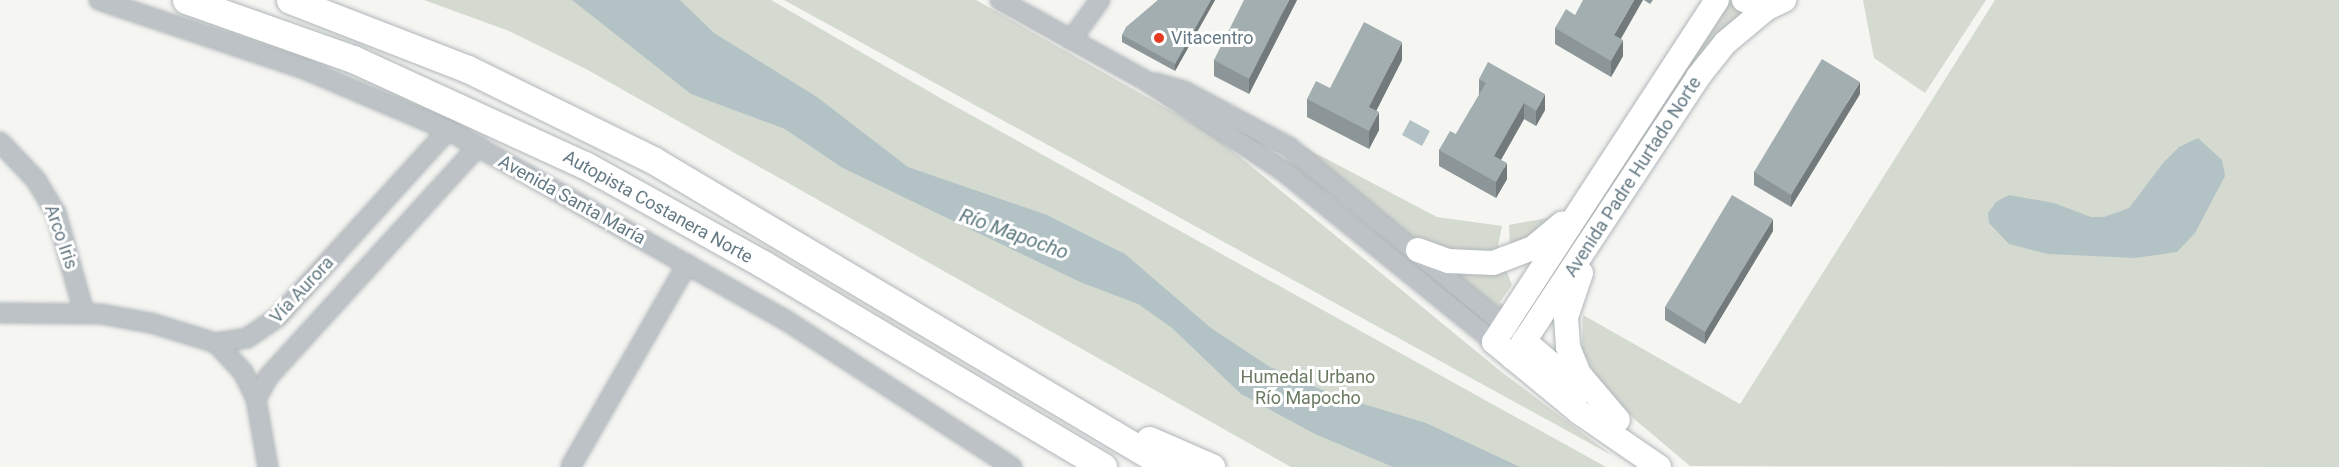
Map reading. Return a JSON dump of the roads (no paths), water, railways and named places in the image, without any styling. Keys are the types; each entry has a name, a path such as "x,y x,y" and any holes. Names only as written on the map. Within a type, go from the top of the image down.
{"highway":[{"name":"Autopista Costanera Norte","path":"186,0 374,68 585,165 763,264 1103,467"},
{"name":"Autopista Costanera Norte","path":"290,0 468,69 653,160 1169,467"},
{"path":"1089,419 1211,467"}],"main road":[{"name":"Avenida Padre Hurtado Norte","path":"1500,333 1717,0"},
{"path":"1744,0 1782,2"},
{"name":"Avenida Padre Hurtado Norte","path":"1519,349 1698,77 1725,43 1782,2"},
{"path":"1418,250 1463,264 1508,259 1533,248 1589,197"},
{"path":"1600,228 1569,301 1566,333 1579,374 1618,420"},
{"path":"1500,333 1618,420 1671,467"},
{"path":"1519,349 1579,412 1659,467"}],"street":[{"name":"Avenida Santa María","path":"99,0 304,69 448,130 830,347 1012,467"},
{"path":"1000,0 1146,81 1283,171 1500,333"},
{"path":"1071,40 1100,0"},
{"path":"1146,81 1184,91 1289,147 1418,250 1500,333"},
{"name":"Vía Aurora","path":"0,313 84,312 151,323 216,343 247,338 269,325 448,130"},
{"name":"Arco Iris","path":"0,142 36,180 56,213 84,312"},
{"name":"Vía Aurora","path":"256,399 269,376 478,146"},
{"path":"571,466 687,264"},
{"path":"216,343 243,372 256,399 268,467"}],"water":[{"name":"Río Mapocho","path":"572,0 680,0 714,33 817,97 908,167 1047,215 1125,254 1211,328 1270,367 1334,395 1426,423 1520,467 1393,467 1315,434 1241,394 1172,328 1138,304 1080,282 841,167 785,129 691,94"},
{"path":"1410,120 1430,131 1422,146 1402,135"},
{"path":"2198,138 2222,160 2225,176 2195,233 2177,252 2135,258 2048,254 2009,244 1989,223 1988,213 1996,202 2009,195 2054,203 2091,217 2104,217 2129,208 2163,163 2179,147"}],"place":[{"name":"Vitacentro","path":"1159,38"}],"park label":[{"name":"Humedal Urbano Río Mapocho","path":"1308,388"}]}
